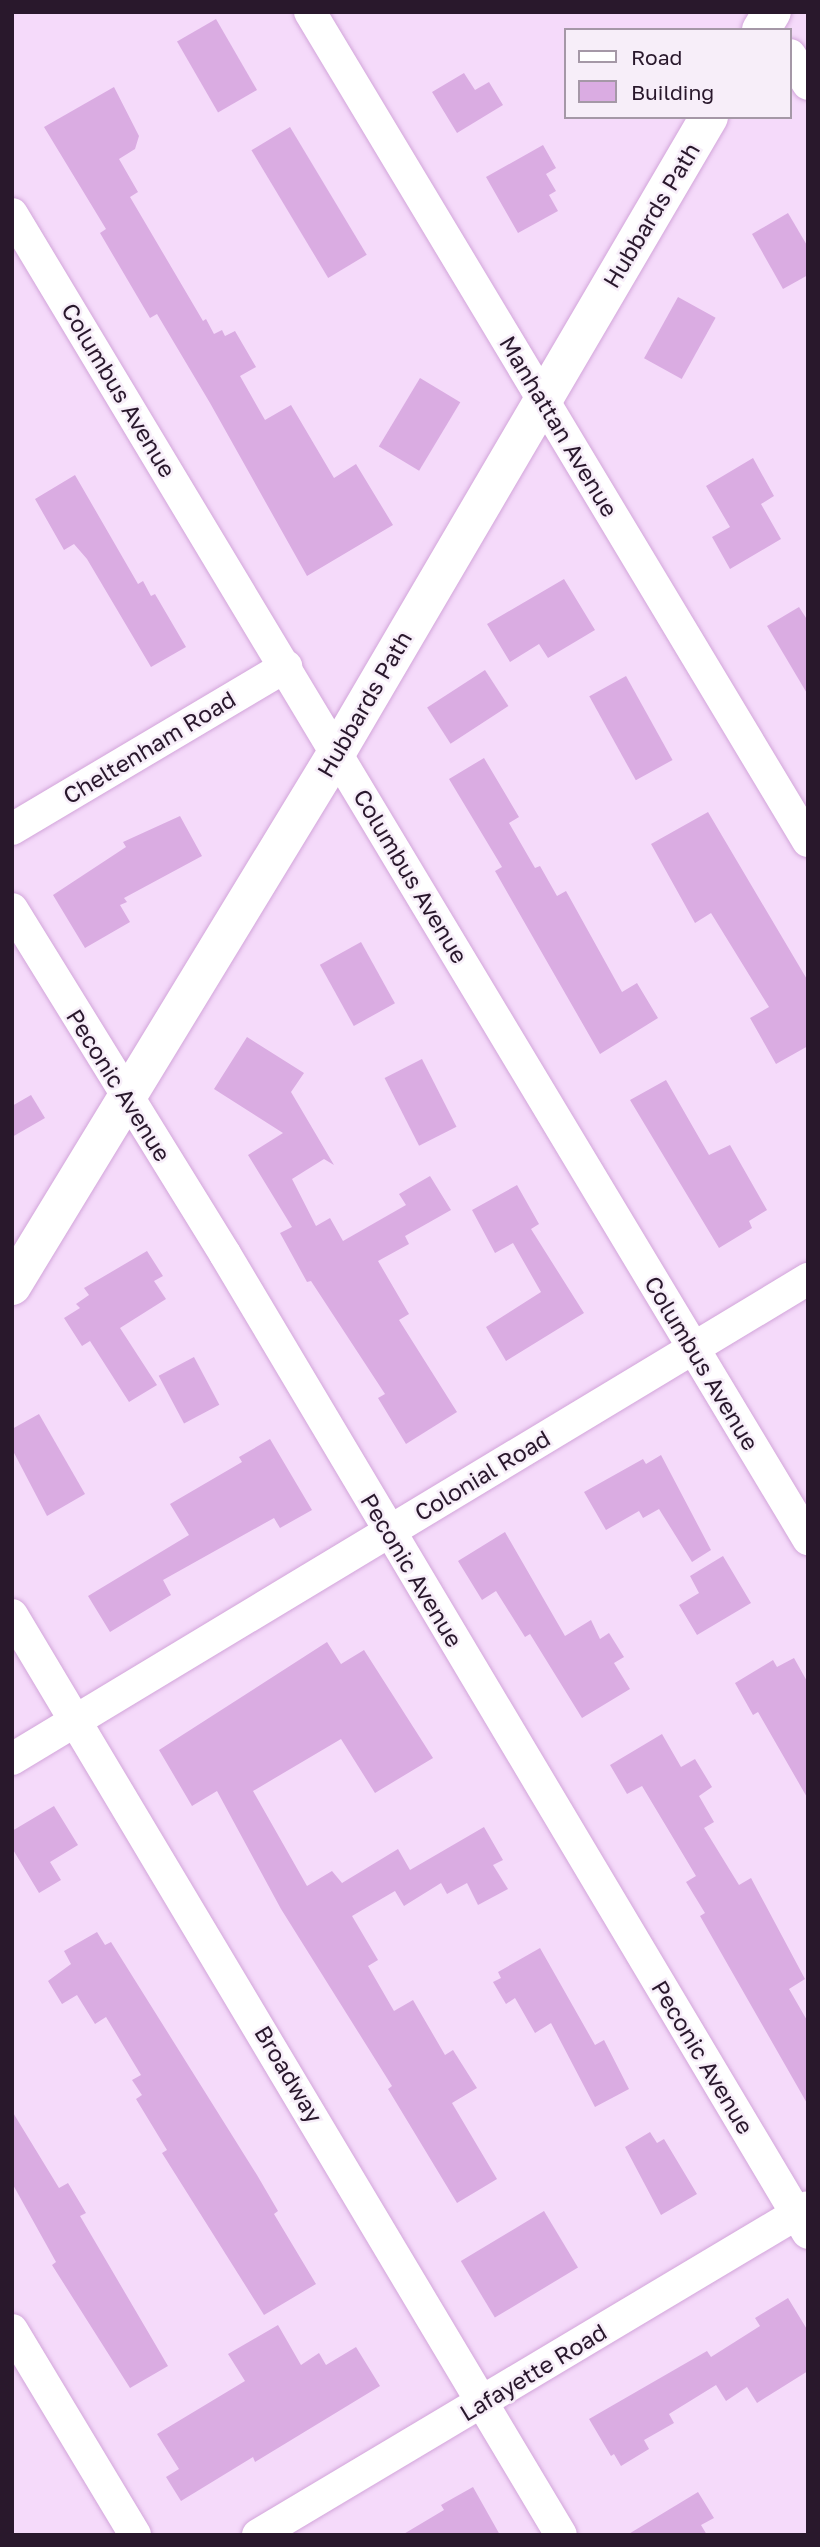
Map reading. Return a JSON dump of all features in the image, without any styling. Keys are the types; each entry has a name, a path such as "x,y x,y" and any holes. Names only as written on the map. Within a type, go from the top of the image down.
{"street":[{"name":"Manhattan Avenue","path":"310,12 808,841"},
{"path":"792,58 808,84"},
{"name":"Hubbards Path","path":"12,1286 337,752 541,398 708,119"},
{"name":"Columbus Avenue","path":"12,214 286,666 808,1539"},
{"name":"Cheltenham Road","path":"12,829 286,666"},
{"name":"Peconic Avenue","path":"12,909 126,1098 225,1254 804,2218"},
{"name":"Colonial Road","path":"12,1759 808,1279"},
{"name":"Broadway","path":"12,1615 77,1719 484,2401 561,2535"},
{"name":"Lafayette Road","path":"258,2535 484,2401 804,2218"},
{"path":"12,2330 135,2535"}],"building":[{"path":"216,19 257,90 218,113 177,42"},
{"path":"464,73 475,90 489,82 503,105 457,133 432,92"},
{"path":"114,87 139,136 135,149 119,159 138,192 130,197 203,321 206,319 214,334 222,330 225,336 235,331 256,367 240,376 265,420 291,405 334,478 356,464 393,525 307,576 157,314 150,318 100,233 106,229 44,127"},
{"path":"290,127 367,255 328,278 251,150"},
{"path":"543,145 556,168 546,174 556,191 549,195 558,211 518,233 486,177"},
{"path":"788,213 808,247 808,275 783,289 752,234"},
{"path":"678,297 716,318 682,379 644,358"},
{"path":"420,378 460,402 419,471 379,447"},
{"path":"753,458 774,496 761,504 781,539 730,569 712,537 730,527 706,486"},
{"path":"75,475 138,584 143,581 151,596 155,594 186,647 151,667 87,559 74,544 64,550 35,499"},
{"path":"564,579 595,630 548,658 539,644 510,662 487,624"},
{"path":"799,607 808,621 808,695 767,626"},
{"path":"485,670 508,706 451,744 427,708"},
{"path":"626,676 673,760 636,780 589,696"},
{"path":"484,758 519,817 509,823 535,868 540,866 557,896 566,891 622,992 637,983 658,1018 600,1054 495,871 502,867 449,779"},
{"path":"708,812 808,981 808,1046 776,1064 750,1018 769,1007 711,913 695,923 651,844"},
{"path":"180,816 202,856 124,898 127,902 120,905 130,922 85,948 53,895 126,847 123,842"},
{"path":"361,942 395,1003 354,1026 320,965"},
{"path":"247,1037 304,1073 291,1092 334,1165 324,1159 292,1179 316,1226 330,1218 343,1241 406,1205 399,1194 430,1176 451,1210 405,1236 409,1244 378,1261 409,1314 399,1320 457,1412 406,1444 378,1398 385,1394 311,1281 307,1282 280,1233 292,1227 248,1155 283,1133 214,1089"},
{"path":"422,1059 457,1127 419,1146 385,1078"},
{"path":"666,1080 709,1155 730,1145 767,1210 749,1221 752,1228 719,1248 630,1100"},
{"path":"31,1095 45,1118 12,1137 12,1106"},
{"path":"517,1185 539,1224 531,1229 584,1313 506,1361 486,1327 541,1292 513,1243 495,1253 472,1210"},
{"path":"147,1251 163,1276 154,1281 166,1299 120,1328 157,1385 129,1402 90,1341 82,1346 64,1318 80,1308 76,1304 89,1295 84,1288"},
{"path":"194,1357 219,1405 184,1423 159,1376"},
{"path":"39,1414 85,1494 47,1516 12,1449 12,1429"},
{"path":"270,1439 312,1510 280,1528 274,1518 163,1580 171,1595 110,1632 88,1596 189,1535 170,1504 242,1462 239,1457"},
{"path":"661,1455 711,1550 692,1562 659,1509 643,1518 639,1511 606,1530 584,1492 643,1459 646,1464"},
{"path":"505,1532 565,1636 591,1620 600,1639 609,1633 624,1657 614,1663 630,1689 582,1718 530,1634 525,1637 496,1591 482,1600 458,1561"},
{"path":"723,1556 751,1603 697,1635 679,1605 699,1593 690,1576"},
{"path":"327,1642 341,1664 364,1650 433,1758 375,1793 341,1739 253,1791 307,1886 332,1871 342,1883 398,1849 410,1870 484,1827 503,1860 493,1865 508,1889 478,1905 467,1883 447,1894 441,1883 404,1906 395,1891 352,1916 378,1960 368,1966 394,2011 413,2000 445,2055 453,2050 477,2088 452,2103 497,2179 457,2203 388,2089 392,2086 281,1909 217,1791 192,1806 159,1750"},
{"path":"794,1658 808,1683 808,1799 758,1712 753,1715 735,1683 773,1660 777,1667"},
{"path":"662,1734 681,1767 695,1759 712,1787 699,1796 714,1822 704,1828 739,1885 751,1878 805,1979 789,1989 808,2022 808,2105 700,1916 705,1913 686,1882 696,1876 642,1786 627,1794 610,1765"},
{"path":"54,1806 78,1845 50,1862 61,1880 39,1893 12,1848 12,1831"},
{"path":"97,1932 105,1945 111,1942 257,2175 278,2211 274,2214 316,2284 264,2315 162,2153 167,2150 136,2099 142,2095 132,2080 141,2075 106,2017 95,2024 77,1995 62,2004 48,1981 71,1964 64,1951"},
{"path":"540,1948 595,2045 604,2040 629,2089 595,2107 551,2023 535,2033 515,1998 506,2004 493,1982 501,1978 498,1972"},
{"path":"12,2111 59,2188 68,2183 86,2213 80,2216 168,2366 130,2388 52,2265 56,2262 12,2183"},
{"path":"650,2132 657,2143 664,2139 697,2194 661,2215 625,2147"},
{"path":"544,2211 578,2268 495,2318 461,2261"},
{"path":"788,2298 808,2331 808,2371 757,2403 747,2387 726,2401 716,2385 669,2414 674,2423 644,2440 649,2449 621,2466 614,2454 611,2456 589,2419 707,2351 711,2357 760,2326 755,2318"},
{"path":"278,2325 301,2365 319,2353 326,2365 356,2347 380,2386 255,2462 253,2457 181,2501 166,2477 179,2469 157,2434 245,2381 228,2354"},
{"path":"473,2487 500,2535 402,2535 444,2510 441,2505"},
{"path":"698,2492 714,2518 701,2525 707,2535 627,2535"}]}
